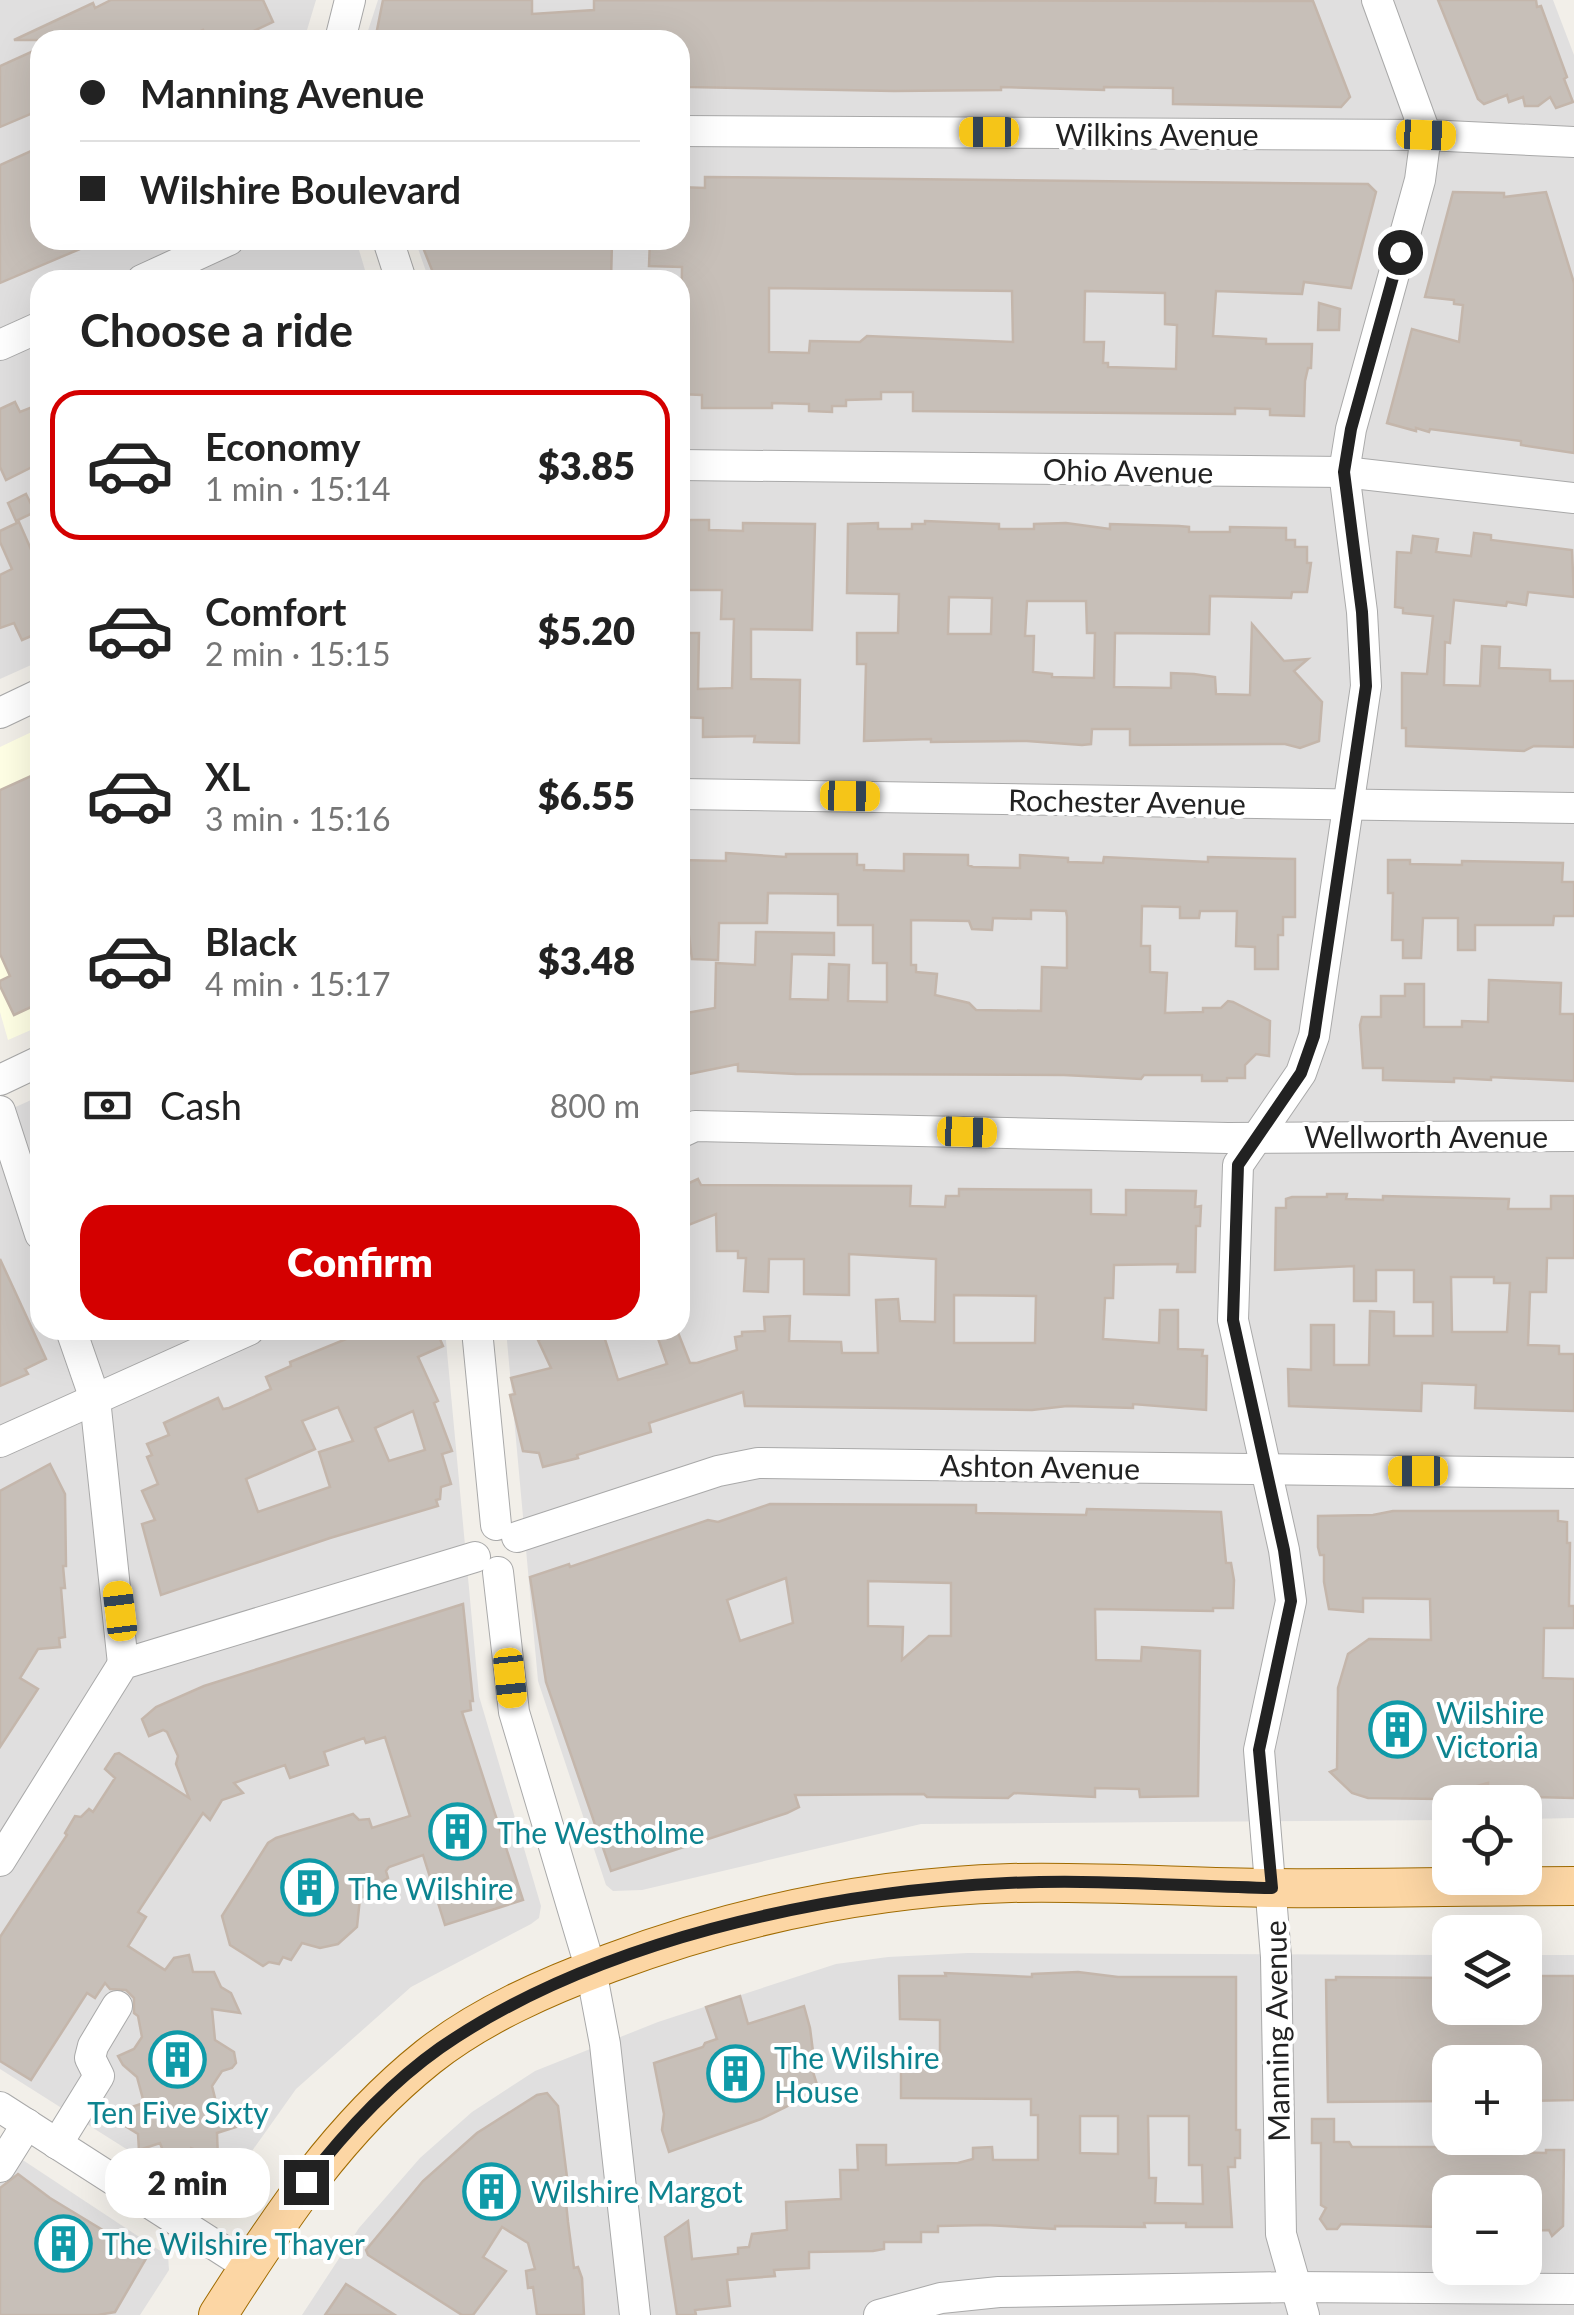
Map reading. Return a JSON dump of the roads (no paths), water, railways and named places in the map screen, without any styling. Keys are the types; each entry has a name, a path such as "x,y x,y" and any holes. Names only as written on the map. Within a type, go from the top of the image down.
{"main road":[{"path":"218,2315 320,2164 429,2056 472,2027 554,1984 641,1952 792,1909 916,1890 1010,1883 1272,1888 1574,1886"}],"street":[{"path":"342,30 350,0"},
{"name":"Manning Avenue","path":"1299,2301 1280,2234 1276,1957 1259,1750 1291,1601 1284,1550 1233,1320 1232,1294 1238,1165 1301,1073 1314,1036 1366,686 1362,612 1344,472 1351,429 1420,180 1426,135 1377,0"},
{"name":"Wilkins Avenue","path":"690,131 1426,135 1574,142"},
{"path":"164,270 207,250"},
{"path":"0,345 30,332"},
{"name":"Ohio Avenue","path":"690,465 1344,472 1574,498"},
{"path":"0,712 30,698"},
{"name":"Rochester Avenue","path":"690,794 1574,808"},
{"path":"0,1080 30,1066"},
{"path":"0,1111 30,1203"},
{"name":"Wellworth Avenue","path":"690,1128 1256,1138 1574,1136"},
{"path":"0,1862 124,1664 95,1400 74,1340"},
{"path":"0,1442 227,1340"},
{"path":"478,1340 507,1531 477,1536 487,1564 514,1712 592,1970 605,2044 634,2315"},
{"name":"Ashton Avenue","path":"507,1531 758,1463 1574,1473"},
{"path":"124,1664 487,1564"},
{"path":"57,2144 99,2076 90,2058 92,2046 117,2006"},
{"path":"0,2107 249,2266"},
{"path":"0,2167 27,2124"},
{"path":"884,2314 941,2298 998,2292 1299,2301 1574,2289"}],"place":[{"name":"Wilshire Victoria","path":"1397,1729"},
{"name":"The Westholme","path":"458,1832"},
{"name":"The Wilshire","path":"309,1888"},
{"name":"Ten Five Sixty","path":"178,2059"},
{"name":"The Wilshire House","path":"735,2074"},
{"name":"Wilshire Margot","path":"492,2191"},
{"name":"The Wilshire Thayer","path":"63,2243"}]}
